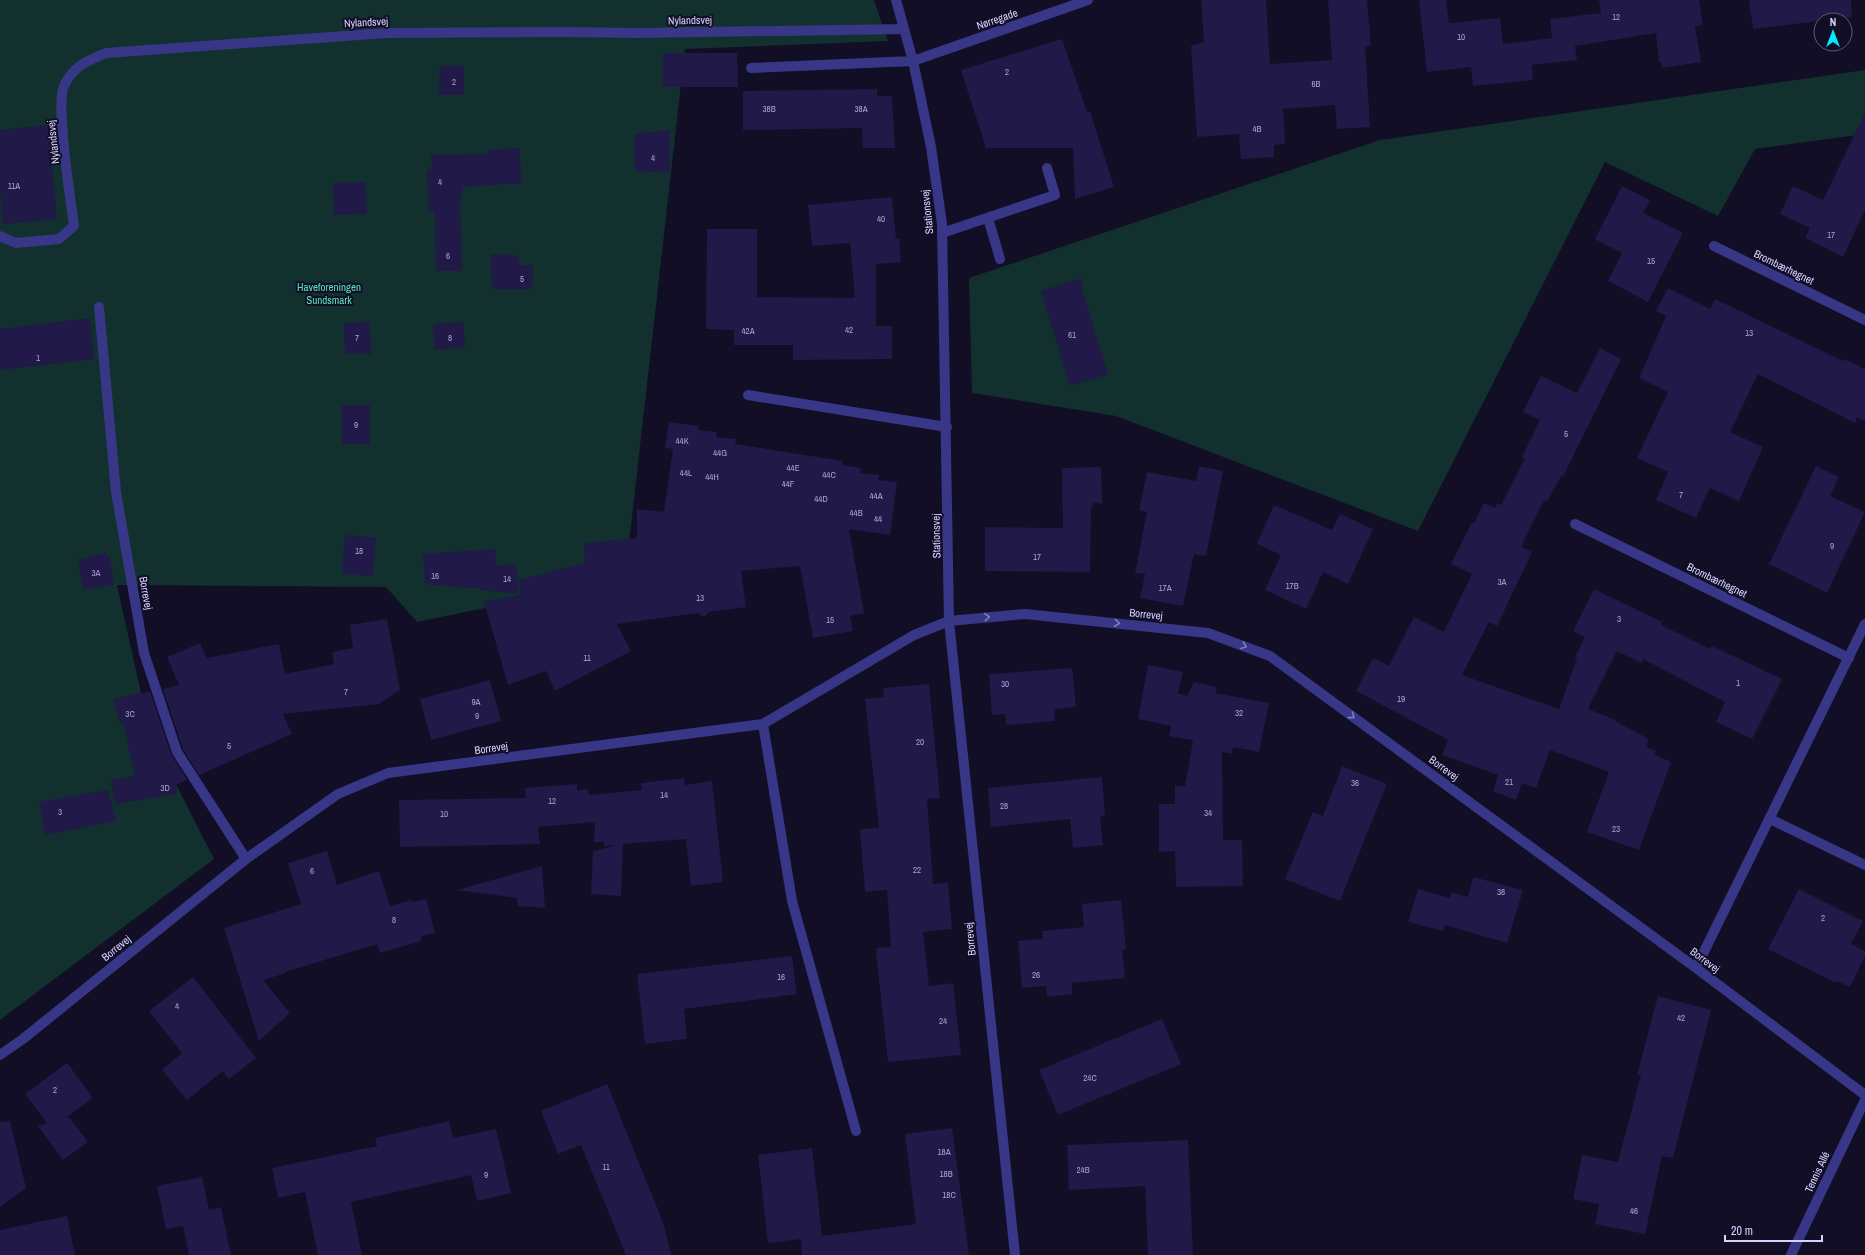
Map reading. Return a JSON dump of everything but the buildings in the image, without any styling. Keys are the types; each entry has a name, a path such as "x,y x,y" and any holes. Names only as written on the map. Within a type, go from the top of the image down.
{"street":[{"name":"Stationsvej","path":"896,0 913,61 931,147 942,233 947,426 949,621"},
{"name":"Nørregade","path":"751,68 913,61 1088,0"},
{"name":"Nylandsvej","path":"0,236 16,243 59,239 74,226 61,108 64,87 79,65 106,53 387,33 639,33 904,29"},
{"path":"942,233 1055,195 1047,168"},
{"path":"988,218 1000,259"},
{"name":"Brombærhegnet","path":"1714,246 1865,320"},
{"name":"Borrevej","path":"99,307 116,492 144,654 178,752 246,859"},
{"path":"748,395 947,426"},
{"name":"Brombærhegnet","path":"1575,524 1849,658"},
{"name":"Borrevej","path":"0,1055 24,1039 246,859 338,794 388,773 763,724 914,635 949,621 1025,614 1208,633 1270,656 1696,968 1865,1096"},
{"name":"Borrevej","path":"949,621 1015,1255"},
{"path":"1696,968 1865,624"},
{"path":"763,724 792,901 856,1131"},
{"path":"1770,819 1865,865"},
{"name":"Tennis Allé","path":"1791,1255 1865,1100"}],"green space":[{"name":"Haveforeningen Sundsmark","path":"0,0 874,0 888,41 685,49 625,579 417,622 386,587 117,585 150,733 214,859 0,1020"},
{"path":"1865,70 1865,134 1755,149 1718,216 1605,162 1418,531 1116,416 972,393 969,278 1380,140"}]}
